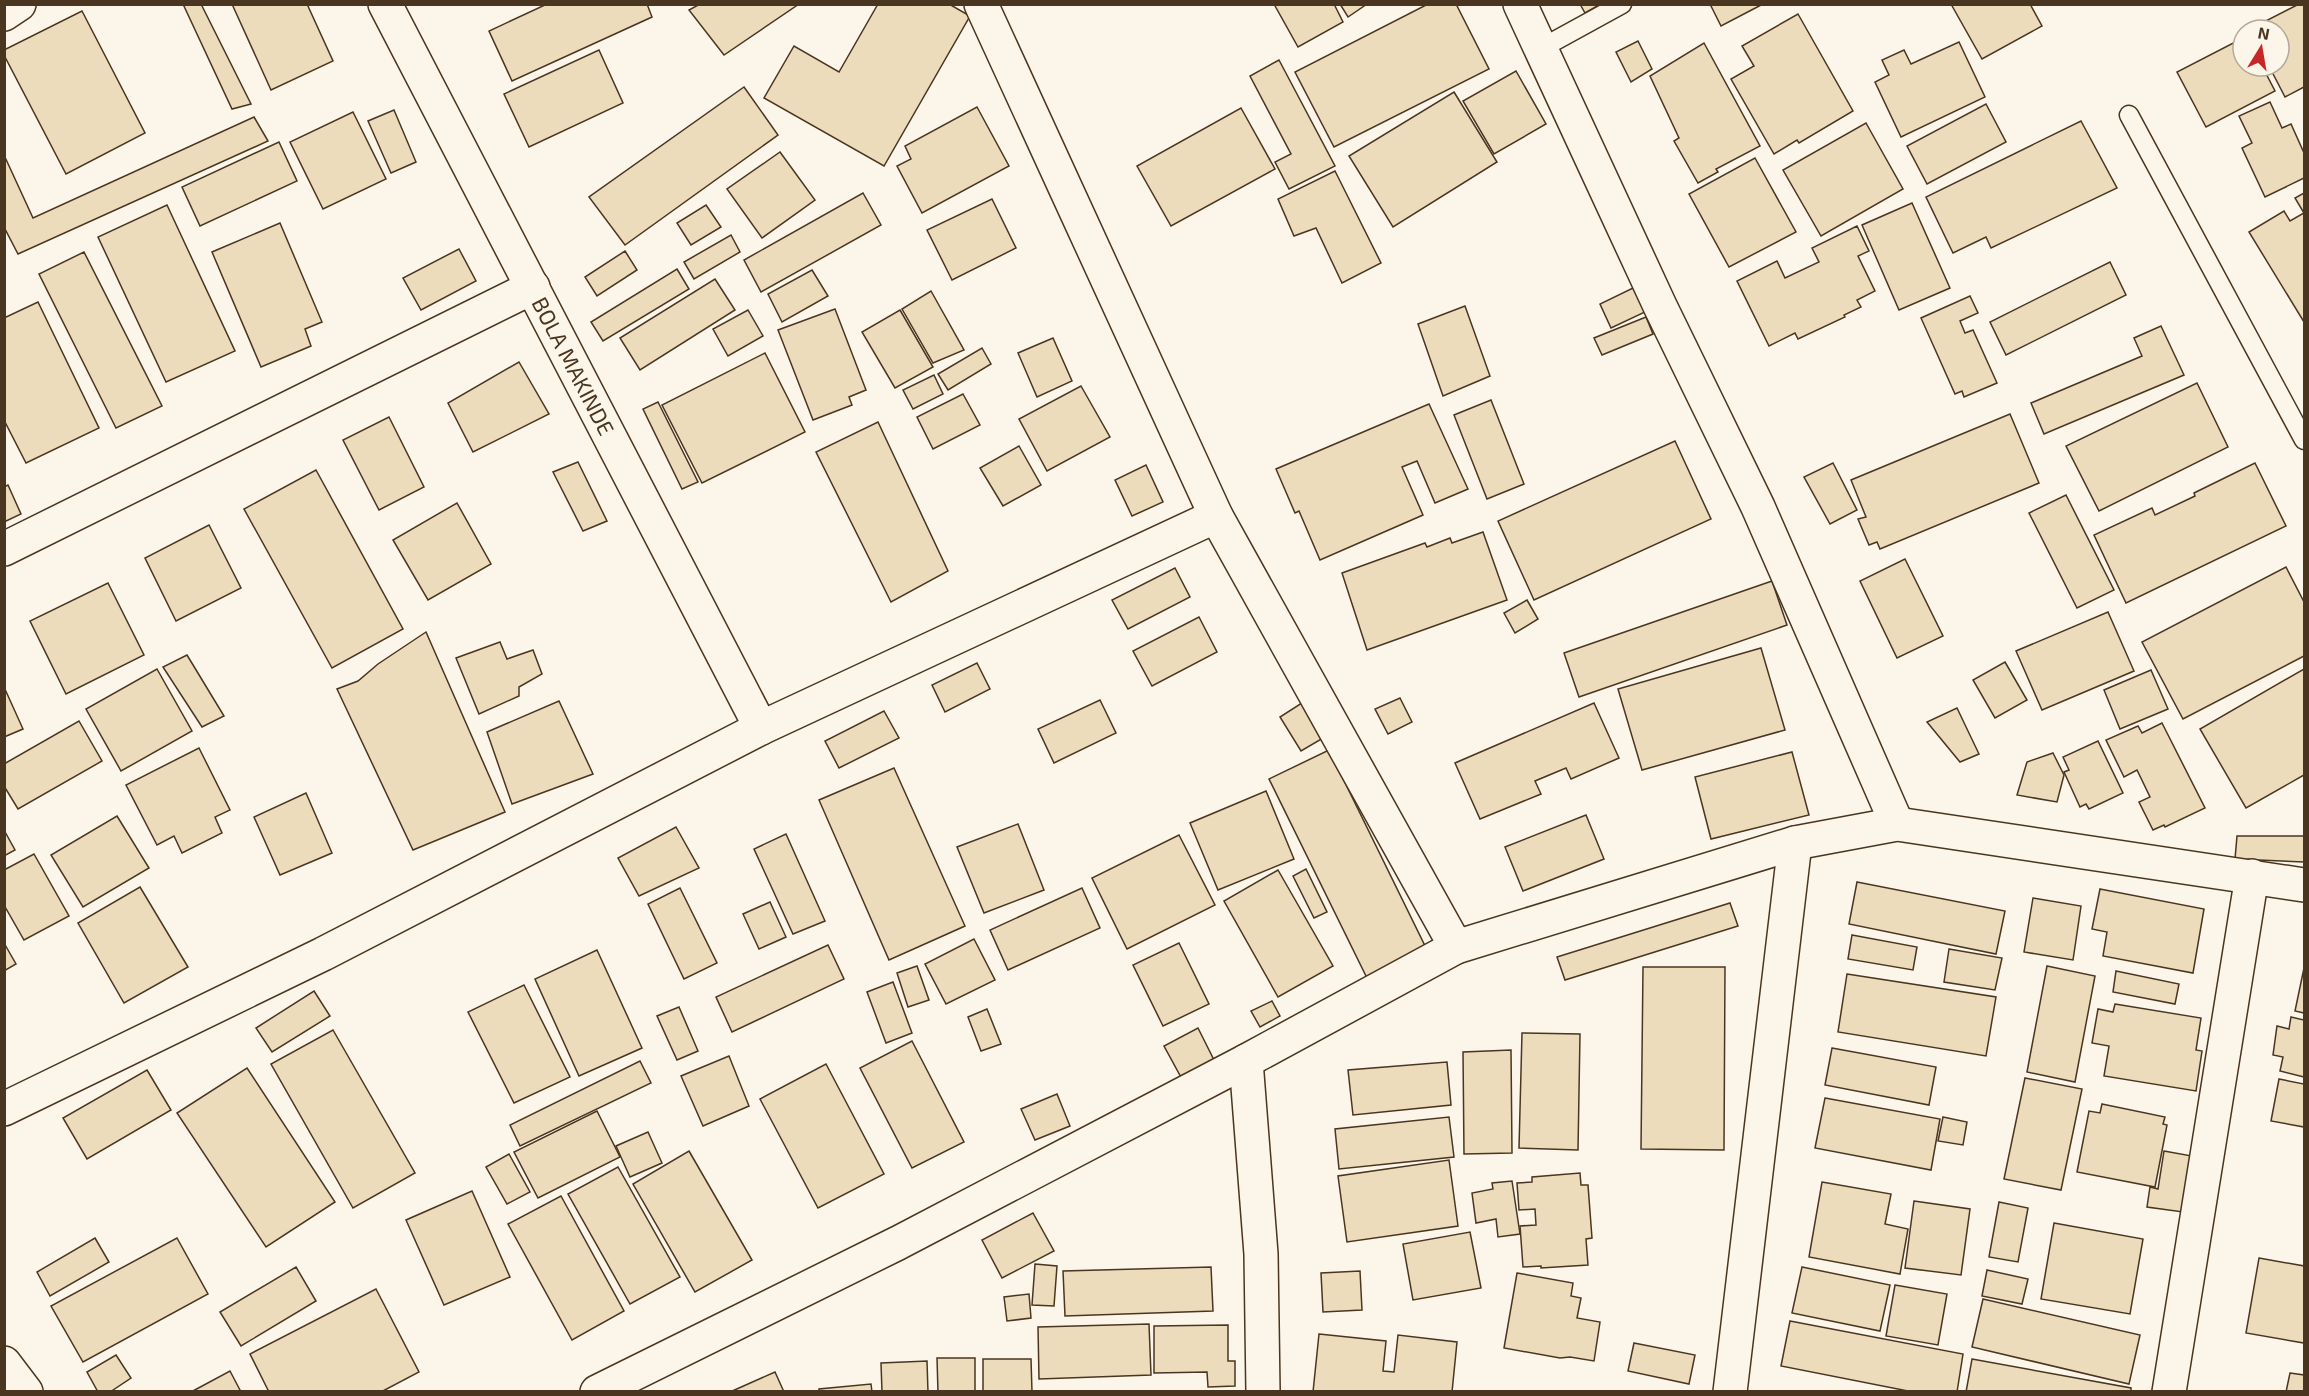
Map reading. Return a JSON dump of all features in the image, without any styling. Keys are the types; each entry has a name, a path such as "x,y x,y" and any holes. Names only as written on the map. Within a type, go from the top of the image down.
{"street":[{"path":"4,14 19,4"},
{"name":"BOLA MAKINDE","path":"385,4 761,728"},
{"path":"981,4 1216,516 1456,947"},
{"path":"1520,4 1660,306 1758,507 1897,824"},
{"path":"4,549 533,287"},
{"path":"4,1109 323,954 761,728 1216,516"},
{"path":"597,1392 898,1243 1246,1061 1456,947 1795,843 1897,824 2304,885"},
{"path":"1730,1392 1795,843"},
{"path":"2169,1392 2252,876"},
{"path":"1246,1061 1261,1254 1263,1392"},
{"path":"4,1363 26,1392"}],"lane":[{"path":"1540,49 1622,4"},
{"path":"2129,115 2304,441"}],"building":[{"path":"183,4 201,4 251,104 232,109"},
{"path":"232,4 307,4 333,61 271,90"},
{"path":"547,4 647,4 652,17 512,81 489,31"},
{"path":"700,4 799,4 724,55 689,10"},
{"path":"878,4 949,4 970,16 884,166 764,98 794,46 839,72"},
{"path":"1274,4 1334,4 1343,22 1298,47"},
{"path":"1340,4 1367,4 1348,17"},
{"path":"1428,4 1456,4 1489,69 1334,147 1295,72"},
{"path":"1580,4 1601,4 1585,13"},
{"path":"1710,4 1763,4 1721,26"},
{"path":"1951,4 2030,4 2042,26 1982,59"},
{"path":"2299,4 2304,4 2304,87 2285,97 2275,78 2291,78 2291,18 2272,18"},
{"path":"82,11 145,133 66,174 4,55 4,50"},
{"path":"1798,14 1853,111 1799,143 1797,140 1774,154 1731,79 1754,66 1742,46"},
{"path":"1638,41 1652,69 1631,82 1616,52"},
{"path":"1959,42 1985,97 1901,137 1875,82 1889,75 1882,60 1904,50 1911,64"},
{"path":"1704,43 1760,146 1716,169 1718,172 1698,183 1674,141 1679,138 1650,76"},
{"path":"2231,44 2231,78 2268,78 2275,91 2206,127 2177,72"},
{"path":"599,50 623,103 529,147 504,94"},
{"path":"1279,60 1335,166 1289,189 1275,162 1291,154 1250,76"},
{"path":"1516,71 1546,124 1494,154 1463,101"},
{"path":"744,87 778,135 625,245 589,197"},
{"path":"1454,92 1497,162 1393,227 1349,156"},
{"path":"2270,102 2282,128 2291,124 2304,153 2304,178 2265,197 2242,148 2252,143 2239,116"},
{"path":"1986,104 2006,142 1927,184 1907,146"},
{"path":"977,107 1009,166 922,213 897,166 911,159 905,146"},
{"path":"1241,108 1275,169 1171,226 1137,166"},
{"path":"394,110 416,162 391,173 368,121"},
{"path":"353,112 386,179 323,209 290,142"},
{"path":"254,117 268,141 18,254 4,227 4,155 33,218"},
{"path":"2081,121 2117,188 1991,248 1986,237 1953,253 1926,197"},
{"path":"1866,123 1903,189 1821,236 1783,170"},
{"path":"279,142 297,181 200,226 182,187"},
{"path":"780,152 815,200 762,238 727,189"},
{"path":"1755,158 1796,232 1729,267 1689,194"},
{"path":"1335,171 1381,263 1342,283 1316,228 1294,236 1278,199"},
{"path":"863,193 881,225 761,292 744,260"},
{"path":"2304,193 2304,213 2295,198"},
{"path":"992,199 1016,248 952,280 927,230"},
{"path":"1912,203 1950,288 1899,310 1862,225"},
{"path":"167,205 235,351 166,382 98,237"},
{"path":"706,205 721,227 691,245 677,223"},
{"path":"2284,211 2290,221 2304,213 2304,322 2249,232"},
{"path":"280,223 322,322 305,329 311,346 261,367 212,252"},
{"path":"1857,226 1869,251 1858,256 1875,291 1857,300 1861,307 1844,315 1845,317 1798,339 1795,333 1769,346 1737,281 1777,261 1785,278 1819,262 1812,248"},
{"path":"731,235 740,252 694,279 684,262"},
{"path":"459,249 476,281 421,310 403,278"},
{"path":"625,251 637,270 597,296 585,277"},
{"path":"84,252 162,406 116,428 39,274"},
{"path":"2110,262 2126,295 2006,355 1990,322"},
{"path":"677,269 689,289 603,341 591,322"},
{"path":"812,270 828,296 782,322 768,294"},
{"path":"715,279 735,310 640,370 620,338"},
{"path":"1633,288 1645,312 1611,328 1600,304"},
{"path":"931,291 964,350 933,363 902,309"},
{"path":"1970,296 1978,313 1960,321 1965,333 1973,330 1997,383 1964,397 1962,391 1955,394 1921,318"},
{"path":"38,302 99,428 26,463 4,420 4,318"},
{"path":"1465,306 1490,376 1443,396 1418,324"},
{"path":"835,309 866,390 849,397 852,405 813,420 778,330"},
{"path":"748,310 763,336 728,356 713,329"},
{"path":"900,310 933,367 895,388 862,332"},
{"path":"1646,317 1653,334 1602,355 1594,338"},
{"path":"2161,326 2184,375 2044,434 2031,403 2142,356 2134,338"},
{"path":"1053,338 1072,381 1037,397 1018,353"},
{"path":"982,348 991,364 948,390 938,374"},
{"path":"765,353 805,432 702,483 662,405"},
{"path":"519,362 549,414 473,452 448,403"},
{"path":"934,375 943,394 913,409 903,390"},
{"path":"2197,383 2228,447 2099,511 2066,446"},
{"path":"1081,386 1110,437 1047,471 1019,419"},
{"path":"963,394 980,425 933,449 917,417"},
{"path":"1491,400 1524,484 1487,499 1454,415"},
{"path":"658,402 698,482 682,489 643,409"},
{"path":"1429,404 1468,489 1435,503 1417,461 1402,467 1423,515 1320,560 1299,511 1295,513 1276,469"},
{"path":"2010,414 2039,483 1880,549 1877,542 1869,545 1858,519 1866,517 1851,480"},
{"path":"389,417 424,487 379,510 343,440"},
{"path":"878,422 948,571 891,602 816,452"},
{"path":"1675,441 1711,519 1534,600 1498,521"},
{"path":"1019,446 1041,485 1003,506 980,468"},
{"path":"578,462 607,521 583,531 553,472"},
{"path":"1833,463 1857,510 1830,524 1804,477"},
{"path":"2255,463 2286,526 2126,603 2094,535 2152,508 2155,515"},
{"path":"1146,465 1163,502 1132,516 1115,480"},
{"path":"316,470 403,629 332,668 244,509"},
{"path":"8,485 21,514 4,522 4,487"},
{"path":"2066,495 2114,590 2077,608 2029,513"},
{"path":"457,503 491,564 428,600 393,540"},
{"path":"209,525 241,588 176,621 145,558"},
{"path":"1483,532 1507,600 1367,650 1342,573 1425,543 1427,547 1450,538 1452,543"},
{"path":"1905,559 1943,636 1897,658 1860,581"},
{"path":"2286,567 2304,602 2304,656 2183,719 2142,642"},
{"path":"1175,568 1190,597 1128,629 1112,600"},
{"path":"1772,581 1787,625 1579,697 1564,653"},
{"path":"108,583 144,655 66,694 30,621"},
{"path":"1527,600 1538,619 1515,633 1504,613"},
{"path":"2108,612 2134,671 2042,710 2016,651"},
{"path":"1199,617 1217,652 1152,686 1133,651"},
{"path":"426,632 505,812 413,850 337,689 358,681 378,664"},
{"path":"500,642 507,659 533,650 542,674 519,687 519,696 479,714 456,658"},
{"path":"1761,648 1785,730 1642,770 1618,689"},
{"path":"187,655 224,716 202,727 163,667"},
{"path":"2005,662 2027,700 1995,718 1973,680"},
{"path":"977,663 990,689 945,712 932,685"},
{"path":"157,669 192,731 121,771 86,709"},
{"path":"2304,669 2304,775 2246,808 2200,729"},
{"path":"2151,670 2168,709 2120,729 2104,690"},
{"path":"4,687 23,729 4,737"},
{"path":"1400,698 1412,722 1388,734 1375,709"},
{"path":"1308,699 1330,734 1301,751 1280,717"},
{"path":"1100,700 1116,733 1054,763 1038,729"},
{"path":"559,701 593,774 512,804 487,732"},
{"path":"1594,703 1619,758 1571,779 1566,768 1535,781 1541,794 1480,819 1455,763"},
{"path":"1957,708 1979,754 1960,762 1927,722"},
{"path":"884,711 899,738 839,768 825,741"},
{"path":"79,721 102,761 18,809 4,786 4,764"},
{"path":"2162,723 2205,808 2165,827 2164,825 2153,830 2139,802 2150,797 2137,770 2124,777 2106,740 2138,726 2142,733"},
{"path":"2098,741 2123,793 2089,809 2086,804 2080,807 2064,772 2069,770 2063,757"},
{"path":"199,748 230,810 215,817 222,833 182,853 174,836 157,845 126,785"},
{"path":"1329,750 1427,950 1367,978 1269,779"},
{"path":"1792,752 1809,815 1711,839 1695,777"},
{"path":"2053,753 2064,775 2057,802 2017,795 2027,762"},
{"path":"894,768 965,926 889,960 819,800"},
{"path":"1266,791 1294,859 1218,890 1190,823"},
{"path":"306,793 332,853 280,875 254,817"},
{"path":"1586,815 1604,859 1523,891 1505,847"},
{"path":"117,816 149,868 83,907 51,855"},
{"path":"1018,824 1044,890 984,913 957,847"},
{"path":"676,827 699,868 639,896 618,858"},
{"path":"4,830 15,850 4,856"},
{"path":"786,834 825,921 793,934 754,849"},
{"path":"1179,835 1215,905 1127,949 1092,878"},
{"path":"2237,836 2304,836 2304,862 2235,859"},
{"path":"34,854 69,916 24,940 4,905 4,870"},
{"path":"1306,869 1327,912 1314,918 1293,876"},
{"path":"1278,870 1333,966 1278,997 1224,901"},
{"path":"1857,882 2005,911 1996,954 1849,924"},
{"path":"140,887 188,967 124,1003 78,923"},
{"path":"680,888 717,963 684,979 648,904"},
{"path":"1082,888 1100,928 1008,970 990,930"},
{"path":"2100,889 2204,909 2193,973 2103,956 2107,932 2092,929"},
{"path":"2033,898 2081,906 2073,960 2024,952"},
{"path":"770,902 786,937 759,949 743,914"},
{"path":"1730,903 1738,926 1565,980 1557,957"},
{"path":"1852,935 1917,947 1913,970 1848,959"},
{"path":"974,939 995,980 946,1004 925,964"},
{"path":"4,943 16,964 4,971"},
{"path":"1179,943 1209,1004 1163,1026 1133,965"},
{"path":"828,945 844,979 732,1032 716,997"},
{"path":"1949,949 2002,958 1995,990 1944,982"},
{"path":"597,950 642,1048 579,1076 535,979"},
{"path":"917,966 929,1000 908,1007 897,973"},
{"path":"2047,966 2095,976 2075,1082 2027,1072"},
{"path":"1643,967 1725,967 1724,1150 1641,1149"},
{"path":"2304,968 2304,1013 2295,1011"},
{"path":"2116,971 2179,984 2175,1004 2113,992"},
{"path":"1847,974 1996,997 1986,1056 1838,1032"},
{"path":"893,982 912,1033 886,1043 867,992"},
{"path":"524,985 570,1077 514,1103 468,1012"},
{"path":"314,991 330,1016 272,1052 256,1028"},
{"path":"1272,1001 1280,1016 1260,1027 1251,1011"},
{"path":"2115,1004 2201,1018 2196,1050 2202,1051 2196,1091 2104,1076 2109,1046 2092,1043 2098,1009 2113,1012"},
{"path":"679,1007 698,1051 677,1060 657,1016"},
{"path":"987,1009 1001,1044 981,1051 968,1017"},
{"path":"2291,1017 2304,1020 2304,1077 2280,1071 2283,1057 2273,1055 2277,1026 2289,1029"},
{"path":"1198,1028 1215,1062 1182,1079 1164,1046"},
{"path":"333,1030 415,1173 353,1208 271,1064"},
{"path":"1522,1033 1580,1034 1578,1150 1519,1148"},
{"path":"912,1041 964,1142 912,1168 860,1068"},
{"path":"1832,1048 1936,1067 1929,1105 1825,1085"},
{"path":"1511,1050 1512,1153 1464,1154 1463,1052"},
{"path":"729,1056 749,1106 703,1126 681,1076"},
{"path":"640,1061 651,1083 520,1146 510,1125"},
{"path":"1447,1062 1451,1105 1353,1115 1348,1070"},
{"path":"826,1064 884,1174 818,1208 760,1099"},
{"path":"247,1068 335,1202 266,1247 177,1113"},
{"path":"147,1070 171,1110 87,1159 63,1118"},
{"path":"2025,1078 2082,1089 2061,1190 2004,1179"},
{"path":"2279,1079 2304,1084 2304,1127 2271,1121"},
{"path":"1057,1094 1070,1126 1035,1140 1021,1109"},
{"path":"1825,1098 1940,1119 1931,1170 1815,1148"},
{"path":"2102,1104 2165,1117 2163,1124 2167,1125 2155,1187 2077,1172 2089,1111 2100,1113"},
{"path":"597,1111 620,1157 538,1198 514,1152"},
{"path":"1449,1117 1454,1157 1339,1169 1335,1129"},
{"path":"1943,1117 1967,1122 1963,1145 1938,1141"},
{"path":"648,1132 662,1163 630,1177 616,1146"},
{"path":"689,1151 752,1260 695,1292 633,1184"},
{"path":"2164,1151 2192,1156 2183,1212 2147,1207 2150,1187 2158,1189"},
{"path":"509,1154 530,1192 507,1204 486,1167"},
{"path":"1449,1160 1458,1226 1347,1242 1338,1176"},
{"path":"618,1167 680,1277 630,1304 568,1194"},
{"path":"1580,1173 1581,1185 1588,1185 1592,1238 1586,1239 1588,1265 1523,1267 1520,1226 1536,1225 1535,1209 1519,1210 1517,1183 1532,1182 1532,1177"},
{"path":"1512,1181 1520,1234 1498,1237 1496,1219 1476,1223 1472,1193 1493,1189 1492,1183"},
{"path":"1822,1182 1891,1194 1885,1224 1908,1229 1900,1274 1809,1257"},
{"path":"472,1191 510,1277 444,1305 406,1220"},
{"path":"561,1196 624,1311 572,1340 508,1224"},
{"path":"1914,1201 1970,1209 1961,1275 1905,1268"},
{"path":"1999,1202 2028,1208 2018,1262 1989,1257"},
{"path":"1033,1213 1054,1251 1002,1278 982,1240"},
{"path":"2054,1223 2143,1239 2130,1314 2041,1299"},
{"path":"1470,1232 1481,1288 1413,1300 1403,1244"},
{"path":"95,1238 109,1262 50,1296 37,1272"},
{"path":"177,1238 208,1294 83,1362 51,1306"},
{"path":"2259,1258 2304,1266 2304,1343 2246,1333"},
{"path":"1035,1264 1057,1266 1054,1306 1032,1305"},
{"path":"296,1267 316,1301 241,1346 220,1312"},
{"path":"1211,1267 1213,1311 1065,1316 1063,1271"},
{"path":"1802,1267 1890,1285 1880,1331 1792,1313"},
{"path":"1987,1270 2028,1279 2022,1304 1982,1296"},
{"path":"1360,1271 1362,1310 1323,1312 1321,1273"},
{"path":"1517,1273 1573,1283 1571,1296 1581,1298 1577,1318 1600,1322 1594,1361 1570,1357 1560,1358 1504,1348"},
{"path":"1895,1285 1947,1294 1938,1345 1886,1336"},
{"path":"376,1289 419,1372 381,1392 269,1392 250,1354"},
{"path":"1029,1294 1031,1318 1007,1321 1004,1297"},
{"path":"1983,1299 2140,1335 2129,1384 1972,1347"},
{"path":"1790,1321 1963,1354 1957,1392 1913,1392 1781,1366"},
{"path":"1149,1324 1151,1375 1039,1379 1038,1327"},
{"path":"1228,1325 1228,1361 1235,1361 1235,1386 1208,1387 1207,1372 1154,1373 1154,1326"},
{"path":"1319,1334 1386,1341 1383,1371 1394,1372 1398,1335 1457,1342 1452,1392 1313,1392"},
{"path":"1634,1343 1695,1355 1689,1384 1628,1371"},
{"path":"116,1355 131,1378 110,1392 98,1392 87,1372"},
{"path":"937,1358 975,1358 975,1392 938,1392"},
{"path":"983,1359 1031,1359 1032,1392 983,1392"},
{"path":"1972,1359 2131,1388 2131,1392 1966,1392"},
{"path":"927,1361 928,1392 882,1392 881,1363"},
{"path":"230,1371 241,1392 191,1392"},
{"path":"775,1372 784,1392 730,1392"},
{"path":"2290,1373 2304,1375 2304,1392 2286,1392"},
{"path":"871,1384 872,1392 819,1392 819,1389"}]}
